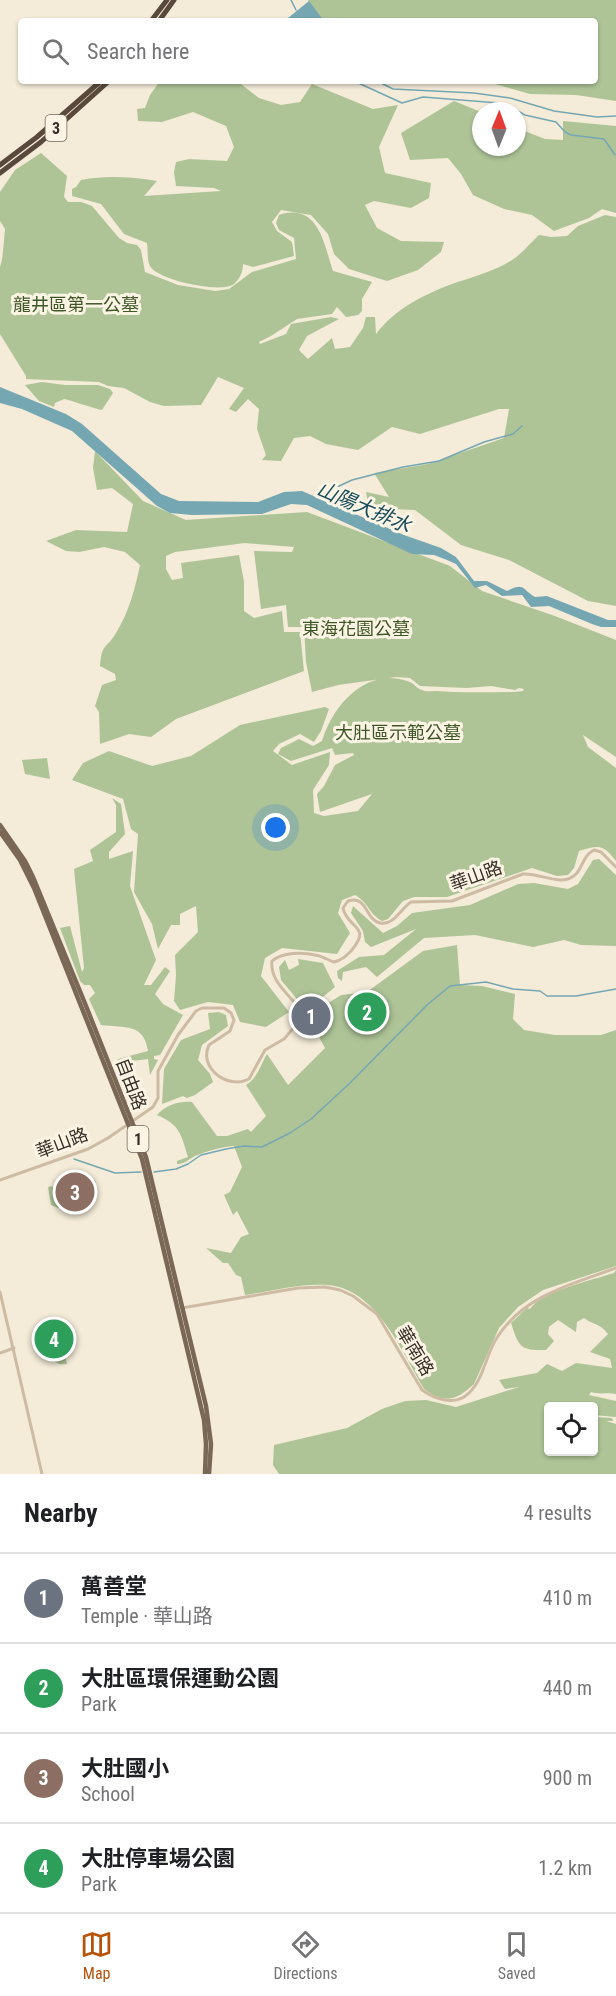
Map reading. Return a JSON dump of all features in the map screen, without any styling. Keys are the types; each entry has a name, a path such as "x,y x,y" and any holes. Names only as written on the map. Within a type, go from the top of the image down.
{"highway":[{"path":"153,18 167,0"},
{"path":"161,18 174,0"},
{"name":"3","path":"0,165 37,137 98,84"},
{"name":"3","path":"0,173 41,142 106,84"}],"main road":[{"name":"自由路","path":"0,825 34,888 146,1157 206,1406 211,1444 207,1474"},
{"name":"自由路","path":"0,832 6,836"},
{"name":"自由路","path":"130,1123 155,1209 199,1395 206,1444 207,1474"}],"street":[{"name":"華山路","path":"0,1180 88,1149 108,1138 156,1103 158,1071 192,1014 202,1008 224,1008 231,1013 234,1020 230,1031 209,1045 205,1057 209,1066 228,1081 236,1083 249,1079 265,1050 284,1039 303,1017 302,1011 289,999 276,978 272,961 283,955 293,954 313,954 334,962 346,956 358,942 360,936 358,928 344,913 348,901 362,902 374,920 387,923 411,902 452,901 522,874 567,880 576,874 586,857 594,850 601,852 616,867"},
{"name":"華南路","path":"182,1308 307,1287 340,1290 354,1296 377,1314 422,1390 432,1397 448,1400 469,1394 497,1336 523,1309 549,1293 616,1268"},
{"path":"0,1292 42,1474"},
{"path":"0,1353 14,1348"}],"green space":[{"path":"308,0 616,0 616,101 576,95 530,94 495,84 598,84 598,18 320,18 316,15"},
{"path":"158,84 241,84 259,98 281,105 300,102 312,84 373,109 398,105 379,147 385,173 431,183 429,198 411,208 374,201 365,205 377,228 401,241 444,242 441,252 418,270 387,281 349,269 334,254 328,234 311,215 281,210 272,222 277,231 292,242 294,256 253,267 243,264 238,279 227,287 190,284 164,276 150,266 147,243 124,234 101,204 72,196 72,189 81,180 100,177 157,181 144,196 221,191 214,188 176,186 174,172 176,162 189,159 227,161 234,147 226,126 193,112 162,122 138,121 137,109 145,108"},
{"path":"454,101 472,108 472,156 526,156 526,132 545,139 563,140 563,121 616,126 616,213 602,209 589,218 554,231 532,215 504,209 473,195 461,174 448,158 410,160 401,133"},
{"name":"龍井區第一公墓","path":"41,153 67,176 64,197 68,202 81,202 92,206 119,238 137,245 141,250 145,272 178,285 215,291 229,289 252,272 296,259 294,238 279,230 276,223 279,215 292,213 303,215 311,220 323,238 333,271 372,282 362,299 362,311 358,315 346,317 337,307 332,314 297,319 259,342 260,344 286,334 291,324 331,317 339,319 307,336 299,350 308,359 332,338 335,349 350,347 363,328 366,317 375,317 376,334 392,317 410,304 441,288 505,264 519,255 539,235 567,236 578,226 605,215 616,217 616,606 588,601 509,560 461,545 415,510 369,508 366,492 389,497 374,473 428,464 504,438 509,409 499,409 420,434 392,427 358,450 326,444 310,436 294,438 281,461 262,460 266,455 257,429 259,409 248,399 236,412 229,409 244,388 218,377 201,405 164,406 150,402 124,388 99,382 26,379 0,334 0,267 5,229 0,221 0,192 15,170"},
{"path":"42,382 98,385 110,389 113,393 102,410 64,399 55,403 54,407 39,401 25,385"},
{"path":"95,451 143,501 186,520 307,512 450,566 482,591 616,640 616,757 583,735 588,747 616,768 616,861 608,851 600,847 586,849 579,851 574,868 568,875 557,876 532,868 447,897 414,897 403,901 388,919 382,921 355,895 342,900 338,913 350,933 337,954 282,948 265,958 261,976 289,1012 266,1027 240,1022 233,1005 208,1002 180,1010 174,1001 175,955 198,932 196,906 180,914 180,925 171,925 158,949 152,924 134,892 138,834 131,829 123,799 72,780 83,763 109,751 152,766 191,756 240,725 325,707 329,709 321,731 314,742 300,734 279,744 273,751 292,765 330,752 329,765 313,790 314,813 324,816 358,811 372,794 320,812 317,794 335,765 354,755 353,753 335,755 332,748 291,761 278,754 281,748 299,739 313,746 322,741 334,714 344,702 354,691 378,679 338,685 312,692 306,662 304,627 288,627 286,605 261,609 254,551 292,552 294,547 245,543 175,552 166,556 166,569 172,580 183,578 181,563 239,555 244,582 244,611 254,618 282,611 284,632 300,632 304,671 176,719 151,737 129,734 100,744 99,712 95,706 102,685 116,680 115,674 100,666 102,653 125,617 140,565 125,552 104,547 79,552 66,551 46,541 76,530 127,532 133,504 112,488 97,490 93,468","holes":["396,677 410,678 420,686 466,688 491,686 515,690 524,689 514,692 423,691 410,682 395,678 384,679"]},
{"path":"47,758 50,779 25,774 22,760"},
{"path":"112,798 121,804 125,834 109,852 109,859 133,851 130,886 156,960 144,985 151,985 165,967 170,971 155,994 163,1004 183,1015 160,1055 154,1056 154,1059 158,1060 150,1075 148,1059 117,1063 118,1059 148,1051 146,1042 138,1031 125,1027 101,1025 89,999 95,993 90,985 84,985 80,981 60,928 70,926 82,972 84,968 74,869 93,861 90,850 116,832 116,805"},
{"path":"599,859 616,875 616,946 581,945 564,940 533,947 475,935 424,938 377,977 366,967 343,972 342,981 338,978 337,971 359,957 384,955 416,929 371,947 365,942 363,931 351,913 353,906 383,933 397,926 412,913 470,905 518,884 534,883 568,889 578,884 593,860"},
{"path":"457,945 460,985 482,986 515,994 513,1019 524,1030 555,1035 601,1035 616,1030 616,1266 543,1290 518,1307 499,1328 474,1384 456,1397 444,1398 424,1389 386,1324 360,1298 345,1289 328,1285 307,1285 245,1295 241,1277 236,1275 228,1263 223,1263 206,1248 231,1253 241,1237 249,1234 237,1211 233,1215 224,1195 230,1192 242,1167 234,1146 209,1151 177,1164 177,1161 188,1157 181,1136 171,1123 157,1115 173,1104 192,1102 217,1136 227,1136 248,1129 251,1132 266,1116 246,1085 256,1075 267,1054 288,1085 325,1048 308,1016 341,995 367,992 423,951"},
{"path":"298,959 323,963 335,987 313,1005 309,1002 302,1005 281,980 279,967 285,960 289,970 299,965"},
{"path":"219,1012 226,1015 228,1026 202,1045 198,1060 210,1074 213,1082 195,1095 187,1098 183,1096 162,1104 164,1069 181,1040 210,1029 208,1013"},
{"path":"95,1180 96,1183 89,1185 93,1196 88,1204 58,1208 51,1205 48,1187"},
{"path":"616,1270 616,1394 591,1392 589,1395 616,1401 616,1417 598,1415 598,1402 544,1402 544,1456 598,1456 598,1417 612,1418 613,1421 606,1421 616,1424 616,1474 279,1474 273,1465 274,1445 347,1428 382,1409 405,1401 426,1400 456,1407 519,1387 505,1389 499,1380 537,1373 547,1364 562,1371 576,1363 612,1368 610,1359 590,1352 608,1334 584,1318 577,1322 576,1332 558,1320 549,1327 548,1334 554,1341 546,1350 521,1346 511,1323 527,1308 530,1309 545,1297 614,1273"},
{"path":"45,1324 59,1331 67,1364 58,1364 54,1360 48,1345"}],"water":[{"path":"309,1 322,18 288,18"},
{"path":"0,387 66,414 82,424 161,494 179,501 258,502 284,492 302,491 404,535 441,548 456,557 474,581 487,581 507,591 520,587 535,597 547,596 608,620 616,620 616,627 601,627 549,606 531,607 522,595 502,596 486,585 475,588 456,564 434,555 412,554 307,505 291,504 262,514 170,513 157,506 72,431 22,409 0,403"}],"waterway":[{"path":"291,0 296,10"},
{"path":"361,84 402,103 423,97 499,103 525,115 556,122 571,135 604,139 615,155"},
{"path":"383,84 393,89 474,93 510,98 554,111 597,117 616,116"},
{"name":"山陽大排水","path":"324,500 337,487 352,480 403,467 439,461 484,442 513,434 522,426"},
{"path":"154,1172 176,1169 201,1155 226,1149 244,1146 262,1147 290,1133 311,1119 427,1005 450,986 486,982 513,989 540,991 547,996 576,996 616,989"},
{"path":"74,1159 115,1173 141,1172"}],"place":[{"name":"大肚區環保運動公園","path":"367,1012"},
{"name":"萬善堂","path":"311,1016"},
{"name":"大肚國小","path":"75,1192"},
{"name":"大肚停車場公園","path":"54,1339"}],"park label":[{"name":"東海花園公墓","path":"356,629"},
{"name":"大肚區示範公墓","path":"398,733"}]}
